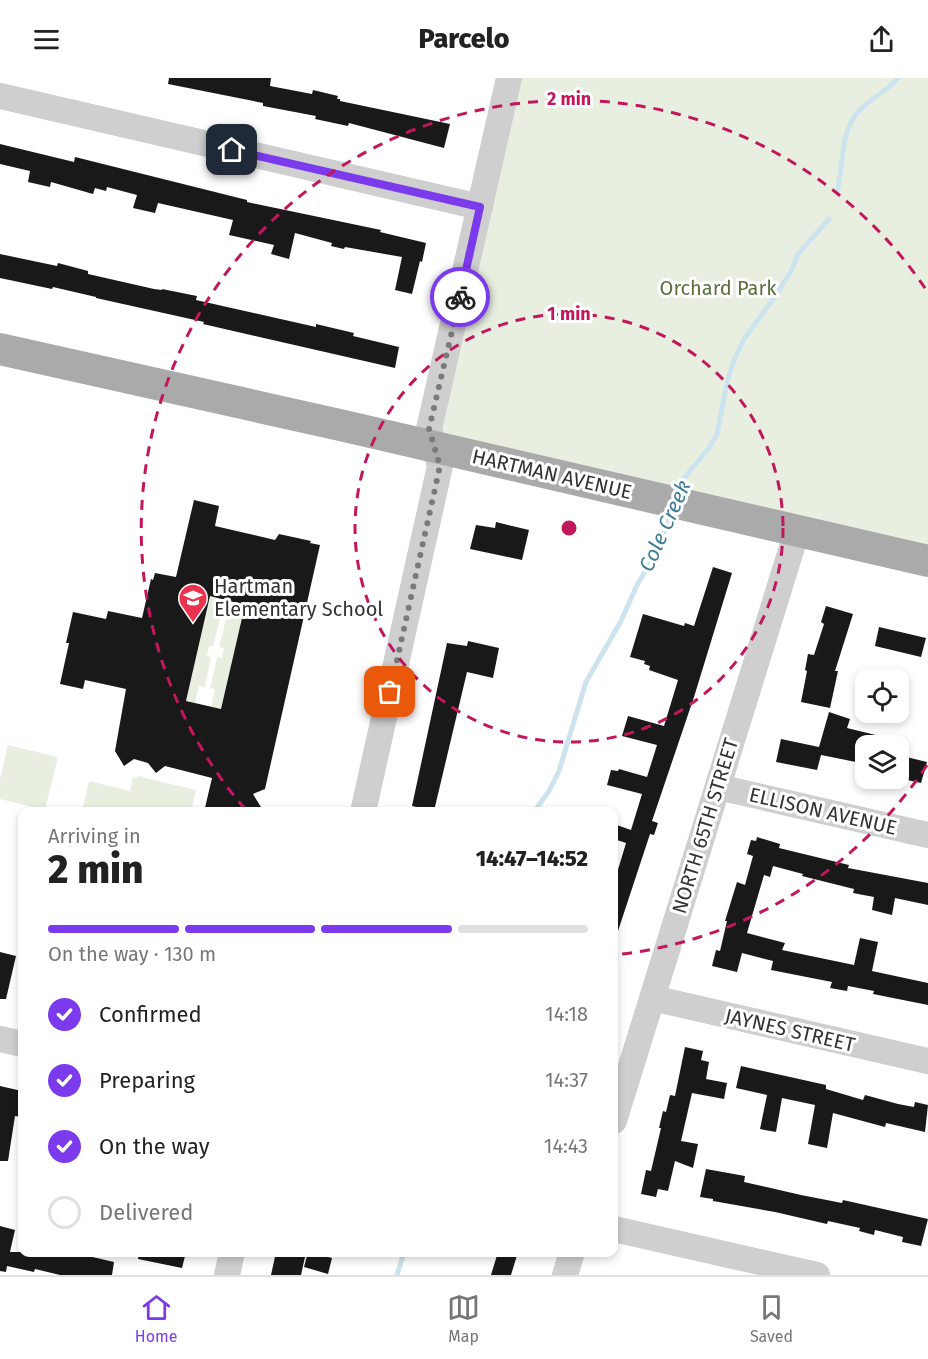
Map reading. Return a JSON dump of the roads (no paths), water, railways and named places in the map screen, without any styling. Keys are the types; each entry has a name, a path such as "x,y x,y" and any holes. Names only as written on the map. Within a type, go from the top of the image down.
{"main road":[{"name":"HARTMAN AVENUE","path":"0,349 928,561"}],"street":[{"path":"364,807 440,466 429,429 509,78"},
{"path":"0,96 480,207"},
{"name":"NORTH 65TH STREET","path":"618,1108 797,531"},
{"name":"ELLISON AVENUE","path":"718,787 928,835"},
{"name":"JAYNES STREET","path":"652,998 928,1062"},
{"path":"0,1039 18,1043"},
{"path":"618,1230 817,1275"},
{"path":"227,1275 231,1257"},
{"path":"565,1275 570,1257"}],"waterway":[{"name":"Cole Creek","path":"837,191 848,129 863,106 898,78"},
{"name":"Cole Creek","path":"679,492 684,478 709,448 717,434 727,383 744,339 776,295 791,271 798,254 829,219"},
{"name":"Cole Creek","path":"538,807 559,771 586,682 654,557 672,512"},
{"name":"Cole Creek","path":"397,1275 402,1257"}],"place":[{"name":"Hartman Elementary School","path":"193,624"}],"park label":[{"name":"Orchard Park","path":"718,288"}]}
